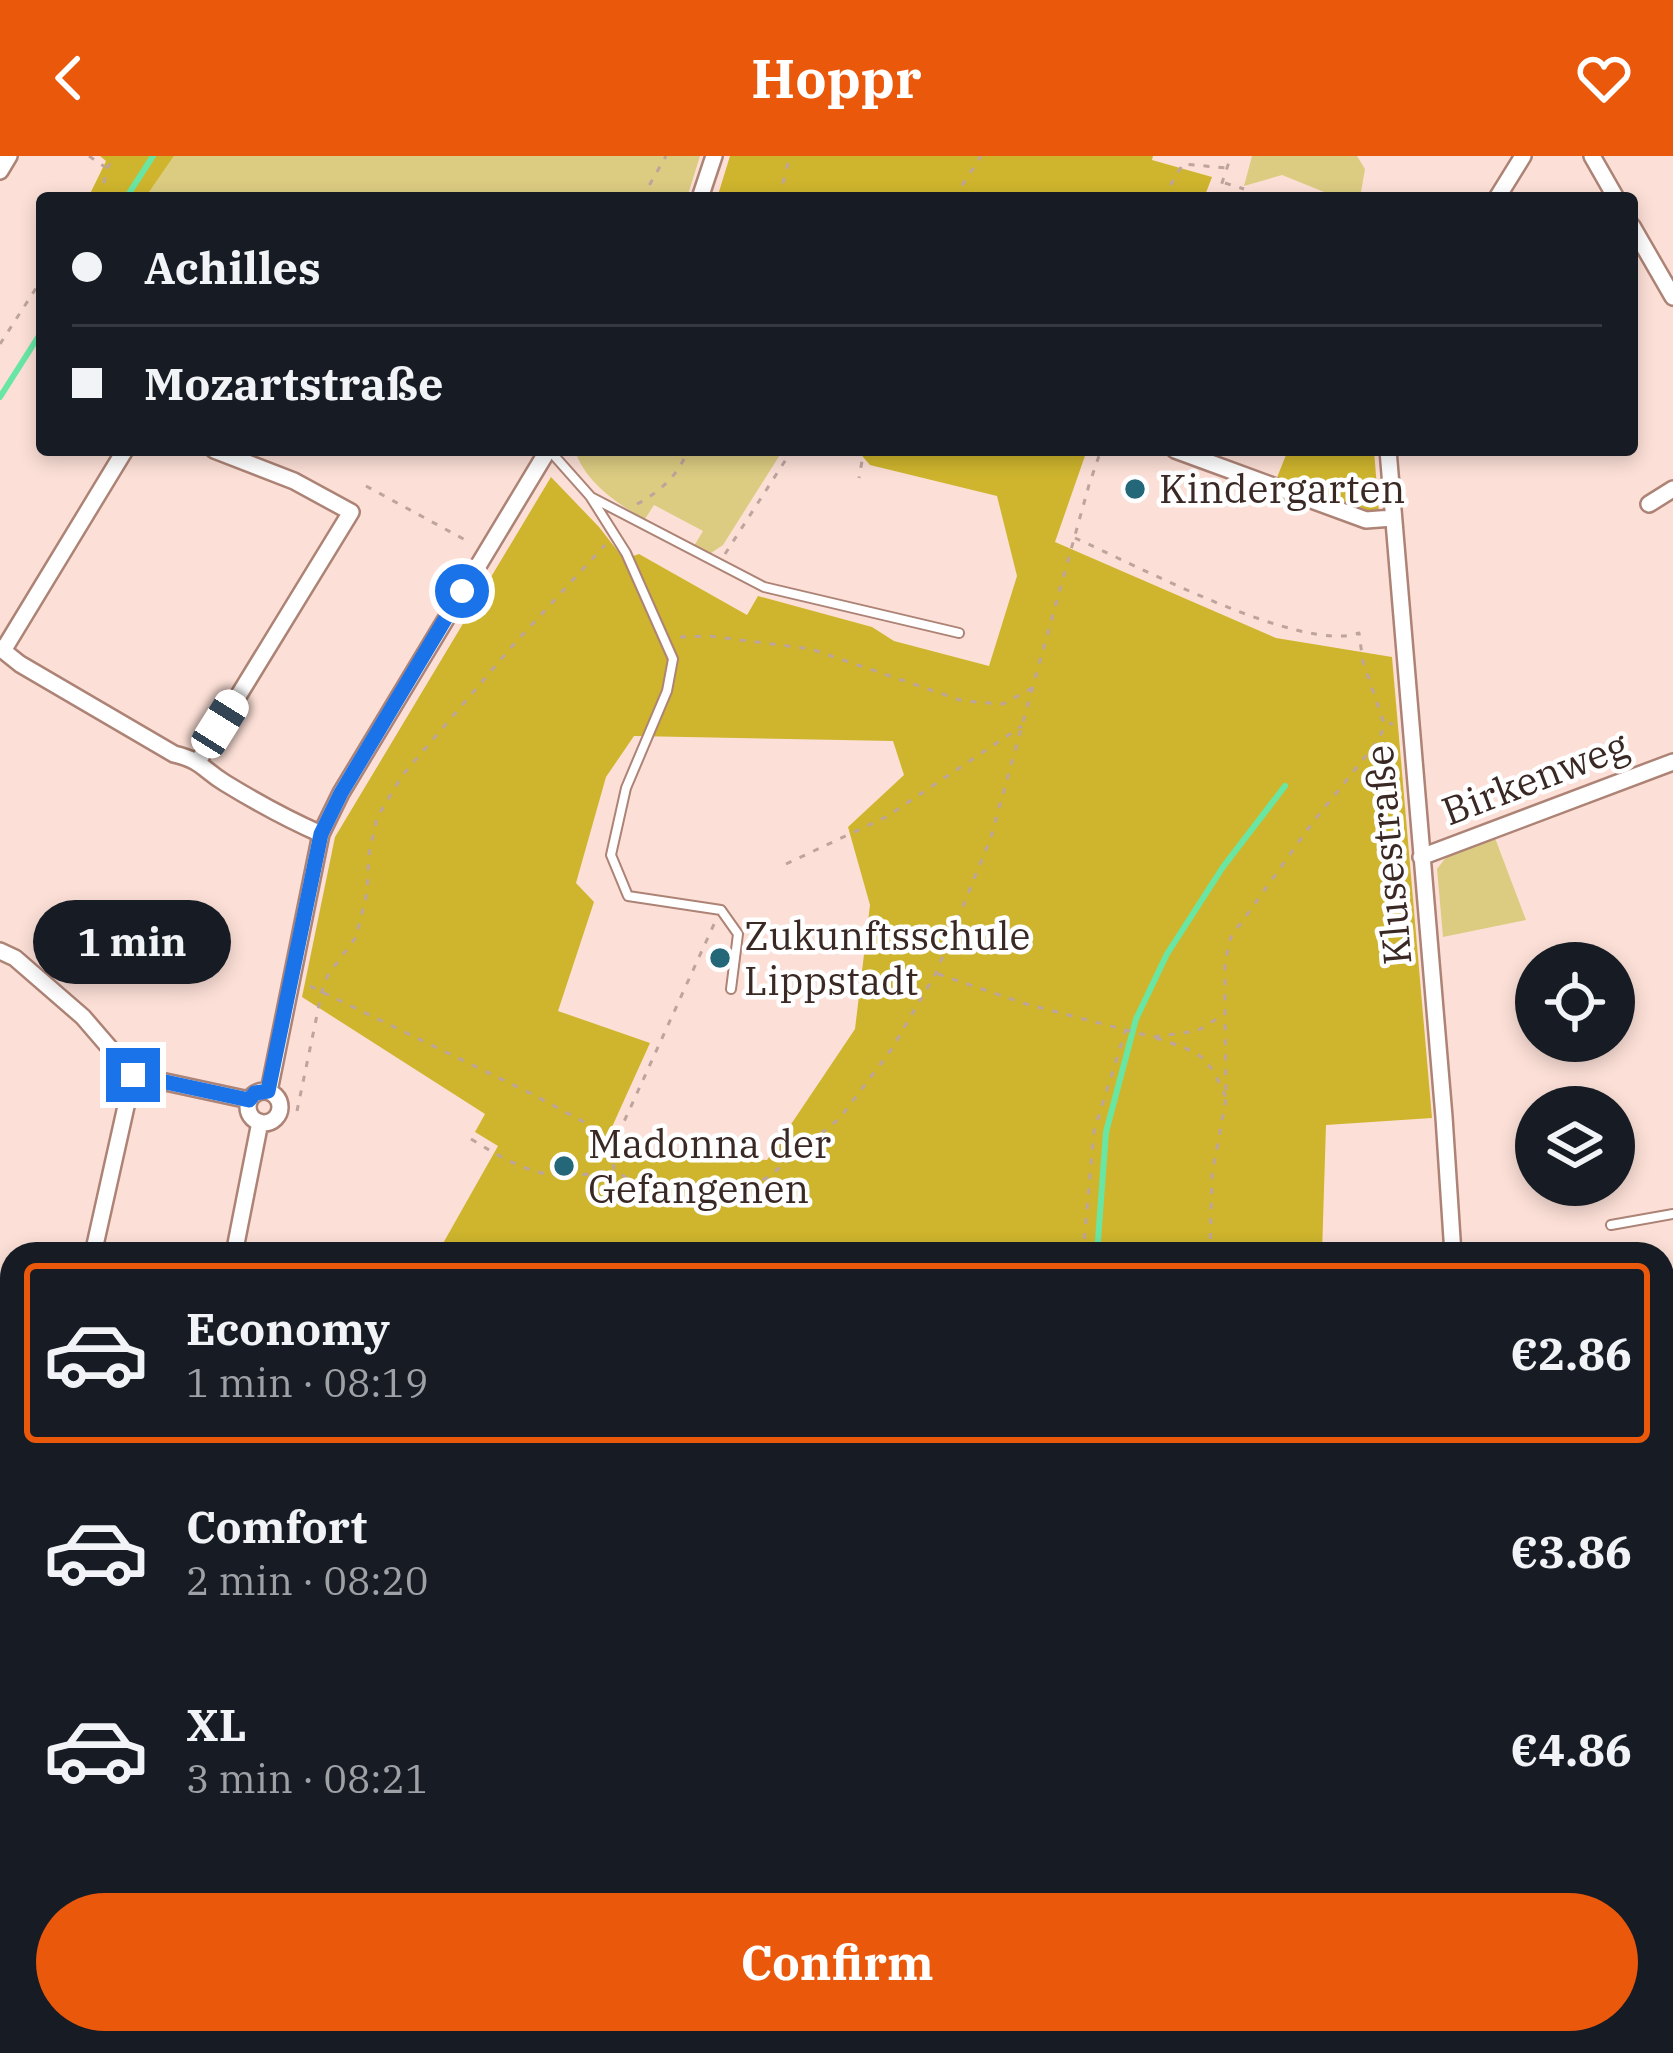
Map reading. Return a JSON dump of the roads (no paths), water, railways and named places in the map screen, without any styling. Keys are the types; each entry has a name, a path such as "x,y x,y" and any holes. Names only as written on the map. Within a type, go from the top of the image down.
{"street":[{"path":"0,170 9,156"},
{"path":"702,192 714,156"},
{"path":"1501,192 1523,156"},
{"path":"1592,156 1613,192"},
{"path":"1638,236 1673,297"},
{"path":"121,456 2,648 20,664 175,754 199,760 213,776 279,816 321,834"},
{"path":"199,760 351,512 229,456"},
{"path":"268,1091 321,834 341,793 545,456"},
{"path":"1191,456 1366,520 1393,518"},
{"name":"Klusestraße","path":"1388,456 1452,1242"},
{"path":"1649,504 1673,489"},
{"name":"Birkenweg","path":"1420,857 1672,768"},
{"path":"0,951 15,958 83,1017 133,1075 249,1100"},
{"path":"96,1242 133,1075"},
{"path":"268,1091 277,1097 279,1112 260,1122 250,1114 249,1100 255,1093 268,1091"},
{"path":"236,1242 260,1122"}],"lane":[{"path":"554,456 590,496 626,553 674,658 667,691 626,788 611,855 628,896 721,910 738,934 731,989"},
{"path":"590,496 764,587 958,633"},
{"path":"1611,1225 1673,1214"}],"waterway":[{"path":"130,192 153,156"},
{"path":"0,397 36,340"},
{"path":"1098,1242 1106,1132 1136,1019 1167,954 1223,867 1285,786"}],"place":[{"name":"Kindergarten","path":"1135,489"},
{"name":"Zukunftsschule Lippstadt","path":"720,958"},
{"name":"Madonna der Gefangenen","path":"564,1166"}]}
